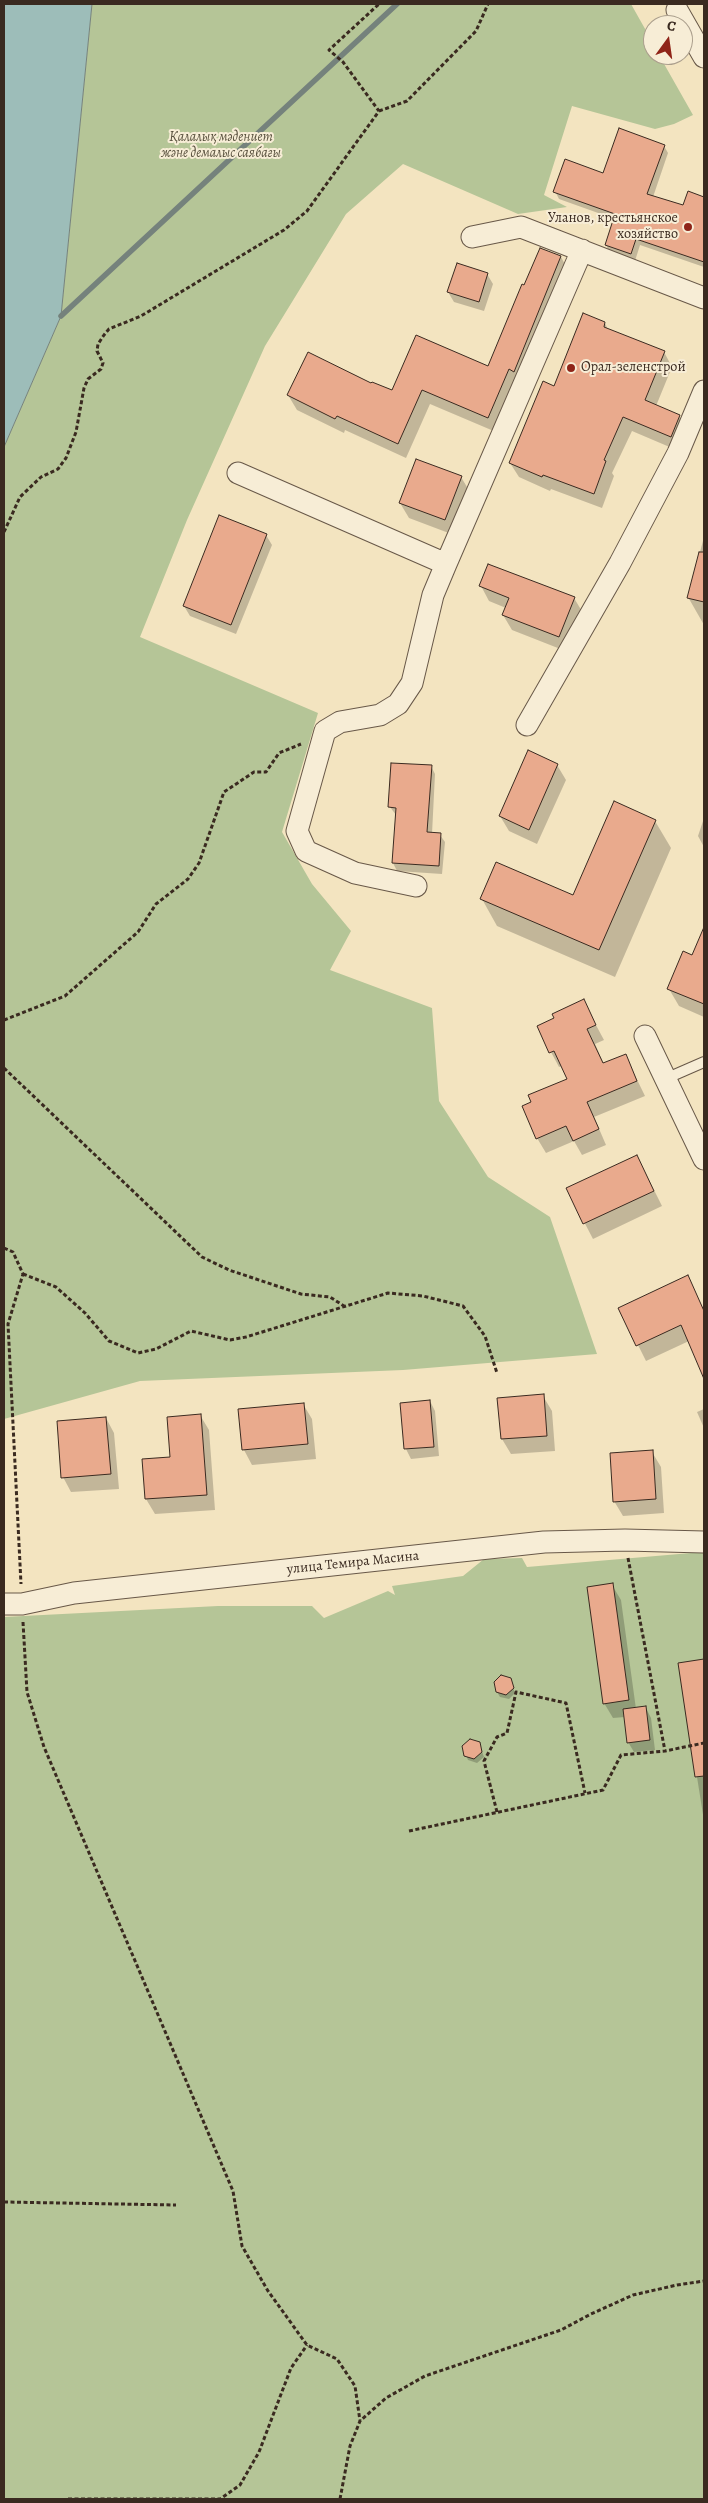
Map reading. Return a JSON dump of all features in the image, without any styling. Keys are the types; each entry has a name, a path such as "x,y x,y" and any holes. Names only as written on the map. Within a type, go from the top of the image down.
{"street":[{"path":"678,7 704,57"},
{"path":"472,237 521,227 704,298"},
{"path":"416,886 355,873 306,851 297,831 325,731 340,722 380,715 398,704 412,683 434,595 446,564 582,250"},
{"path":"527,725 642,521 678,453 704,391"},
{"path":"238,473 446,564"},
{"path":"645,1036 704,1159"},
{"name":"улица Темира Масина","path":"13,1604 74,1593 544,1542 625,1540 704,1542"}],"lane":[{"path":"665,1079 704,1062"}],"path":[{"path":"378,4 329,50 343,62 379,111"},
{"path":"4,532 20,497 41,476 58,469 62,464 76,432 84,388 88,380 101,369 103,362 97,351 98,344 109,329 141,316 284,230 307,211 379,111 407,101 476,31 488,4"},
{"path":"4,1020 64,996 138,932 156,904 188,880 199,863 224,792 254,772 266,772 279,753 325,731"},
{"path":"4,1068 202,1257 229,1270 301,1294 330,1297 344,1306"},
{"path":"4,1248 13,1252 23,1274 8,1324 13,1604 27,1692 44,1747 234,2191 242,2246 268,2291 308,2345 337,2359 355,2386 360,2421"},
{"path":"23,1274 56,1287 86,1312 109,1341 138,1353 156,1349 191,1331 230,1340 246,1337 388,1293 423,1296 463,1306 485,1336 497,1372"},
{"path":"625,1540 665,1752"},
{"path":"497,1812 484,1761 497,1737 507,1733 516,1692 566,1703 585,1794"},
{"path":"409,1831 603,1790 621,1755 665,1752 704,1743"},
{"path":"4,2202 176,2205"},
{"path":"340,2499 350,2446 360,2421 386,2398 425,2376 561,2330 633,2295 677,2285 704,2282"},
{"path":"68,2499 220,2499 240,2485 259,2452 290,2368 308,2345"}],"green space":[{"name":"Қалалық мәдениет және демалыс саябағы","path":"92,4 631,4 643,25 643,65 665,65 693,115 674,124 655,129 572,106 544,195 567,207 518,214 403,164 346,214 265,346 187,520 140,637 318,713 282,832 312,884 351,931 330,970 432,1008 439,1101 488,1177 550,1217 597,1354 403,1370 140,1381 4,1419 4,447 61,316"},
{"path":"704,1553 704,2499 4,2499 4,1617 218,1606 312,1606 324,1618 388,1591 395,1595 392,1586 463,1576 484,1559 522,1558 527,1567"}],"water":[{"path":"4,4 92,4 61,316 4,447"}],"building":[{"path":"619,128 665,145 647,194 683,205 688,191 704,197 704,262 636,239 631,254 605,245 615,214 553,192 565,159 603,173"},
{"path":"540,248 561,256 514,372 509,369 488,418 422,390 398,444 337,416 335,419 287,395 308,352 371,383 392,390 416,335 488,366 522,284 524,285"},
{"path":"457,263 488,273 479,302 447,292"},
{"path":"583,313 605,322 604,327 665,351 645,400 680,415 671,437 623,417 604,460 606,461 594,494 543,475 542,477 509,463 543,381 554,386"},
{"path":"416,459 462,476 445,520 399,503"},
{"path":"219,515 267,534 231,625 183,606"},
{"path":"699,552 704,552 704,602 687,598"},
{"path":"488,564 575,597 559,637 502,615 509,598 479,586"},
{"path":"528,750 558,764 529,830 499,816"},
{"path":"391,763 432,765 427,832 441,833 439,866 392,863 396,808 388,807"},
{"path":"614,801 656,820 599,950 480,899 496,862 573,895"},
{"path":"704,927 704,1004 667,989 683,951 692,955"},
{"path":"584,999 596,1025 587,1029 603,1063 626,1054 637,1081 587,1102 599,1129 573,1141 566,1126 536,1139 522,1106 531,1102 528,1095 567,1079 554,1051 549,1053 537,1026 554,1018 552,1014"},
{"path":"637,1155 654,1191 583,1224 566,1188"},
{"path":"688,1275 704,1311 704,1379 681,1325 636,1346 618,1308"},
{"path":"544,1394 547,1436 501,1439 497,1398"},
{"path":"430,1400 434,1447 404,1449 400,1403"},
{"path":"304,1403 308,1444 242,1450 238,1409"},
{"path":"201,1414 207,1495 145,1499 142,1459 170,1457 167,1417"},
{"path":"106,1417 111,1474 61,1478 57,1421"},
{"path":"653,1450 656,1499 613,1502 610,1453"},
{"path":"613,1583 629,1700 603,1704 587,1587"},
{"path":"704,1659 704,1776 695,1777 678,1663"},
{"path":"501,1675 511,1678 514,1688 506,1695 496,1692 494,1682"},
{"path":"646,1706 650,1740 627,1743 623,1709"},
{"path":"470,1739 480,1742 482,1752 474,1759 464,1756 462,1746"}],"waterway":[{"path":"61,316 397,4"}],"place":[{"name":"Уланов, крестьянское хозяйство","path":"688,227"},
{"name":"Орал-зеленстрой","path":"571,368"}]}
